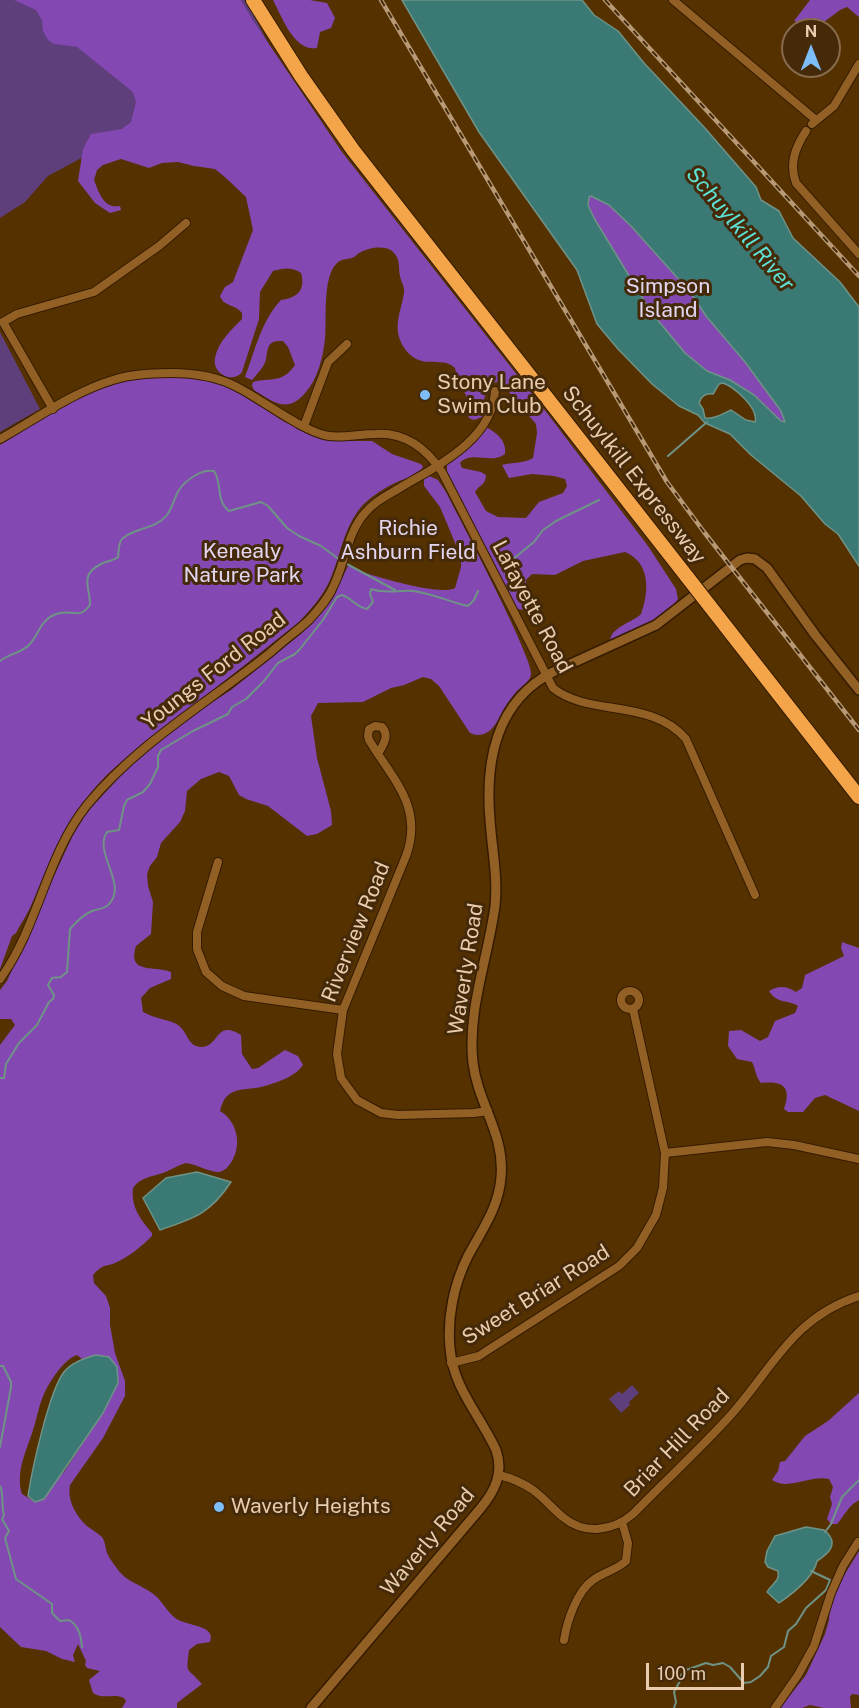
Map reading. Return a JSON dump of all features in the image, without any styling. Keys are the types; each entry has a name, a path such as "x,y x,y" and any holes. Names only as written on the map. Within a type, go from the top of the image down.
{"highway":[{"name":"Schuylkill Expressway","path":"254,0 301,76 353,150 859,784"},
{"name":"Schuylkill Expressway","path":"264,0 317,83 378,168 598,456"},
{"name":"Schuylkill Expressway","path":"713,602 859,797"}],"street":[{"path":"673,0 814,122 834,106 859,64"},
{"path":"806,131 793,156 793,171 800,189 859,254"},
{"path":"53,409 3,322 17,314 94,292 159,246 186,223"},
{"path":"304,426 328,362 347,344"},
{"name":"Lafayette Road","path":"0,439 92,388 115,379 151,373 183,373 212,376 237,387 304,426 328,436 384,433 401,436 414,443 437,465 553,688 566,696 655,717 670,724 682,734 696,759 755,896"},
{"name":"Youngs Ford Road","path":"0,979 14,957 54,864 86,807 132,759 252,667 306,622 331,592 357,525 367,511 383,498 466,445 486,422 492,411 495,391"},
{"name":"Waverly Road","path":"311,1708 480,1509 493,1492 499,1475 500,1463 496,1450 460,1388 452,1363 449,1324 457,1285 465,1263 493,1209 500,1190 499,1144 477,1084 472,1048 474,1022 496,895 489,804 490,770 495,742 510,710 524,692 545,676 656,625 740,560 747,558 755,559 767,568 816,636 859,690"},
{"name":"Riverview Road","path":"378,754 408,804 412,819 411,840 343,1010 338,1048 341,1078 351,1094 364,1106 389,1115 488,1111"},
{"path":"218,862 196,932 196,949 206,972 222,986 244,996 343,1010"},
{"name":"Sweet Briar Road","path":"452,1363 479,1356 607,1275 629,1257 650,1227 663,1188 664,1153 633,1009"},
{"path":"664,1153 758,1143 781,1143 859,1159"},
{"name":"Briar Hill Road","path":"499,1475 532,1489 566,1519 580,1526 603,1528 622,1522 633,1514 729,1417 793,1337 824,1311 859,1296"},
{"path":"564,1640 575,1606 588,1583 626,1561 628,1543 622,1522"},
{"path":"775,1708 798,1675 814,1646 831,1593 843,1566 858,1542"}],"shaded area":[{"path":"0,0 246,0 274,55 48,176 25,202 0,218"},
{"path":"0,332 40,409 0,432"},
{"path":"632,1385 639,1393 621,1413 609,1399 619,1391 622,1394"}],"green space":[{"path":"14,0 241,0 342,152 547,413 648,546 676,589 678,599 672,606 647,624 610,642 617,629 641,614 646,597 644,571 640,563 625,552 583,561 555,575 532,574 526,580 527,606 523,610 514,608 447,475 447,464 486,427 503,441 505,454 493,458 465,459 460,463 462,468 486,475 484,483 475,492 486,511 498,517 526,518 539,502 563,493 567,486 565,479 532,474 509,478 502,465 533,458 537,433 536,424 506,386 496,382 486,387 482,417 474,420 469,418 466,395 458,382 455,368 443,362 416,359 409,354 398,332 404,289 398,260 389,249 376,248 364,251 354,257 339,261 332,270 327,288 325,339 321,360 317,375 299,399 293,403 280,404 254,390 252,386 253,382 281,377 295,365 283,341 271,343 264,364 252,380 245,377 268,317 281,300 296,295 301,288 301,273 291,269 273,271 260,292 259,319 242,372 234,377 220,373 215,364 219,347 242,319 242,313 224,302 220,296 225,287 233,282 253,230 246,197 215,169 178,162 162,163 149,168 121,159 103,165 97,170 94,180 106,203 120,206 121,210 110,213 95,203 78,181 83,149 91,134 122,129 131,122 136,102 133,92 77,47 54,44 48,40 43,31 42,20 36,10"},
{"path":"273,0 310,0 327,3 335,18 331,28 320,32 317,48 309,48 295,39"},
{"path":"810,0 859,0 859,17 847,7 829,18 796,18"},
{"name":"Simpson Island","path":"591,196 609,205 631,226 691,293 706,316 745,362 781,411 786,422 781,421 754,395 730,380 707,371 685,353 651,312 594,218 588,205"},
{"name":"Kenealy Nature Park","path":"153,377 179,377 218,382 283,421 315,437 342,441 372,441 392,454 421,464 423,467 413,476 379,492 361,507 346,533 327,586 299,622 164,729 143,743 93,790 80,807 60,843 29,909 12,936 0,969 0,445 67,404 110,384"},
{"path":"429,476 438,480 446,492 521,644 529,664 531,675 529,679 511,698 494,726 488,732 480,735 470,733 439,686 431,679 423,677 391,688 363,702 318,703 311,716 317,758 331,811 332,825 317,834 307,836 268,806 239,795 229,776 219,772 201,779 187,791 185,811 180,822 161,843 157,857 147,874 153,902 151,934 136,946 135,961 144,967 171,972 171,979 150,988 141,998 143,1012 178,1025 196,1046 207,1046 226,1030 241,1035 242,1054 252,1069 258,1068 285,1050 298,1056 303,1065 295,1073 273,1084 235,1091 226,1097 220,1111 226,1115 234,1127 237,1147 231,1163 224,1170 215,1172 186,1163 136,1184 133,1188 133,1201 140,1218 152,1236 126,1257 103,1267 93,1275 94,1283 106,1296 110,1308 110,1325 115,1353 125,1381 125,1396 103,1438 70,1485 71,1502 83,1522 102,1537 109,1557 122,1574 155,1595 174,1617 205,1629 211,1636 210,1642 197,1644 189,1650 188,1670 202,1684 177,1703 177,1708 122,1708 126,1701 124,1698 93,1693 89,1680 100,1671 87,1668 78,1644 73,1655 75,1662 62,1659 46,1651 21,1647 0,1627 0,1045 15,1025 11,1019 0,1019 0,990 7,981 73,835 87,812 150,748 231,690 302,633 334,595 348,566 411,585 437,590 455,588 461,567 461,557 440,507 424,486 424,479","holes":["77,1355 82,1359 96,1355 117,1367 118,1383 103,1413 64,1472 35,1502 22,1494 20,1478 41,1403 50,1383 62,1366"]},
{"path":"842,942 859,948 859,1111 825,1095 815,1098 803,1112 788,1112 784,1109 786,1090 780,1084 761,1083 752,1062 737,1059 728,1046 729,1031 741,1030 760,1041 768,1037 775,1021 795,1013 798,1006 779,1000 769,991 782,987 796,992 802,988 805,975 844,956 841,948"},
{"path":"859,1393 859,1500 849,1508 837,1524 831,1524 827,1519 832,1504 830,1497 833,1487 829,1479 785,1484 772,1480 778,1471 780,1462 785,1461 805,1436 828,1421"},
{"path":"859,1551 859,1695 852,1694 850,1697 851,1708 824,1708 810,1705 802,1708 780,1708 806,1675 825,1634 830,1607 840,1582"}],"water":[{"name":"Schuylkill River","path":"402,0 582,0 594,15 618,31 644,63 704,127 756,187 761,200 779,211 793,238 840,282 859,307 859,566 838,534 825,524 801,496 751,455 730,434 705,423 698,415 679,406 652,384 618,349 597,324 577,270 479,132","holes":["591,196 609,205 631,226 691,293 706,316 745,362 781,411 785,422 781,421 754,395 730,380 707,371 685,353 651,312 594,218 588,205","723,383 739,393 750,405 755,422 746,420 731,410 715,417 705,418 699,403 701,398 713,394 719,384"]},
{"path":"197,1172 231,1182 216,1201 200,1214 160,1230 143,1198 166,1178"},
{"path":"96,1355 109,1357 117,1367 118,1383 103,1413 44,1499 35,1502 28,1496 30,1484 42,1431 58,1382 71,1366"},
{"path":"806,1527 824,1530 829,1534 831,1547 817,1561 807,1579 779,1603 767,1592 777,1580 778,1571 768,1567 765,1562 767,1551 775,1536"}],"waterway":[{"path":"668,456 707,422"},
{"path":"0,661 29,645 46,620 56,614 78,613 86,610 90,605 87,582 94,568 118,557 120,543 127,535 162,520 169,512 182,486 194,476 204,472 214,471 220,497 229,511 261,502 268,506 287,528 321,546 340,560"},
{"path":"513,559 534,542 543,530 556,521 599,500"},
{"path":"345,563 395,590"},
{"path":"0,1078 4,1078 6,1064 19,1043 37,1025 49,1002 53,999 54,995 48,985 52,978 61,977 67,972 70,929 92,911 107,906 114,896 115,887 106,859 104,840 107,832 119,830 127,800 143,792 150,784 158,767 158,756 161,750 228,714 232,707 246,699 278,663 300,649 323,620 337,597 345,596 367,609 373,602 371,589 386,592 413,591 468,606 478,591"},
{"path":"0,1366 3,1366 11,1382 0,1447"},
{"path":"825,1532 831,1524 842,1497 859,1480"},
{"path":"0,1486 4,1515 2,1519 9,1531 5,1538 16,1579 52,1604 52,1613 60,1621 69,1620 75,1625 82,1647"},
{"path":"674,1708 676,1702 674,1692 681,1675 686,1670 706,1663 713,1665 723,1663 730,1667 744,1683 751,1682 760,1676 768,1667 771,1656 784,1647 788,1631 796,1624 806,1608 826,1590 830,1580 811,1571"}],"railway":[{"path":"381,0 667,482 859,730"},
{"path":"605,0 859,276"}],"place":[{"name":"Stony Lane Swim Club","path":"425,395"},
{"name":"Waverly Heights","path":"219,1507"}],"park label":[{"name":"Richie Ashburn Field","path":"408,541"}]}
